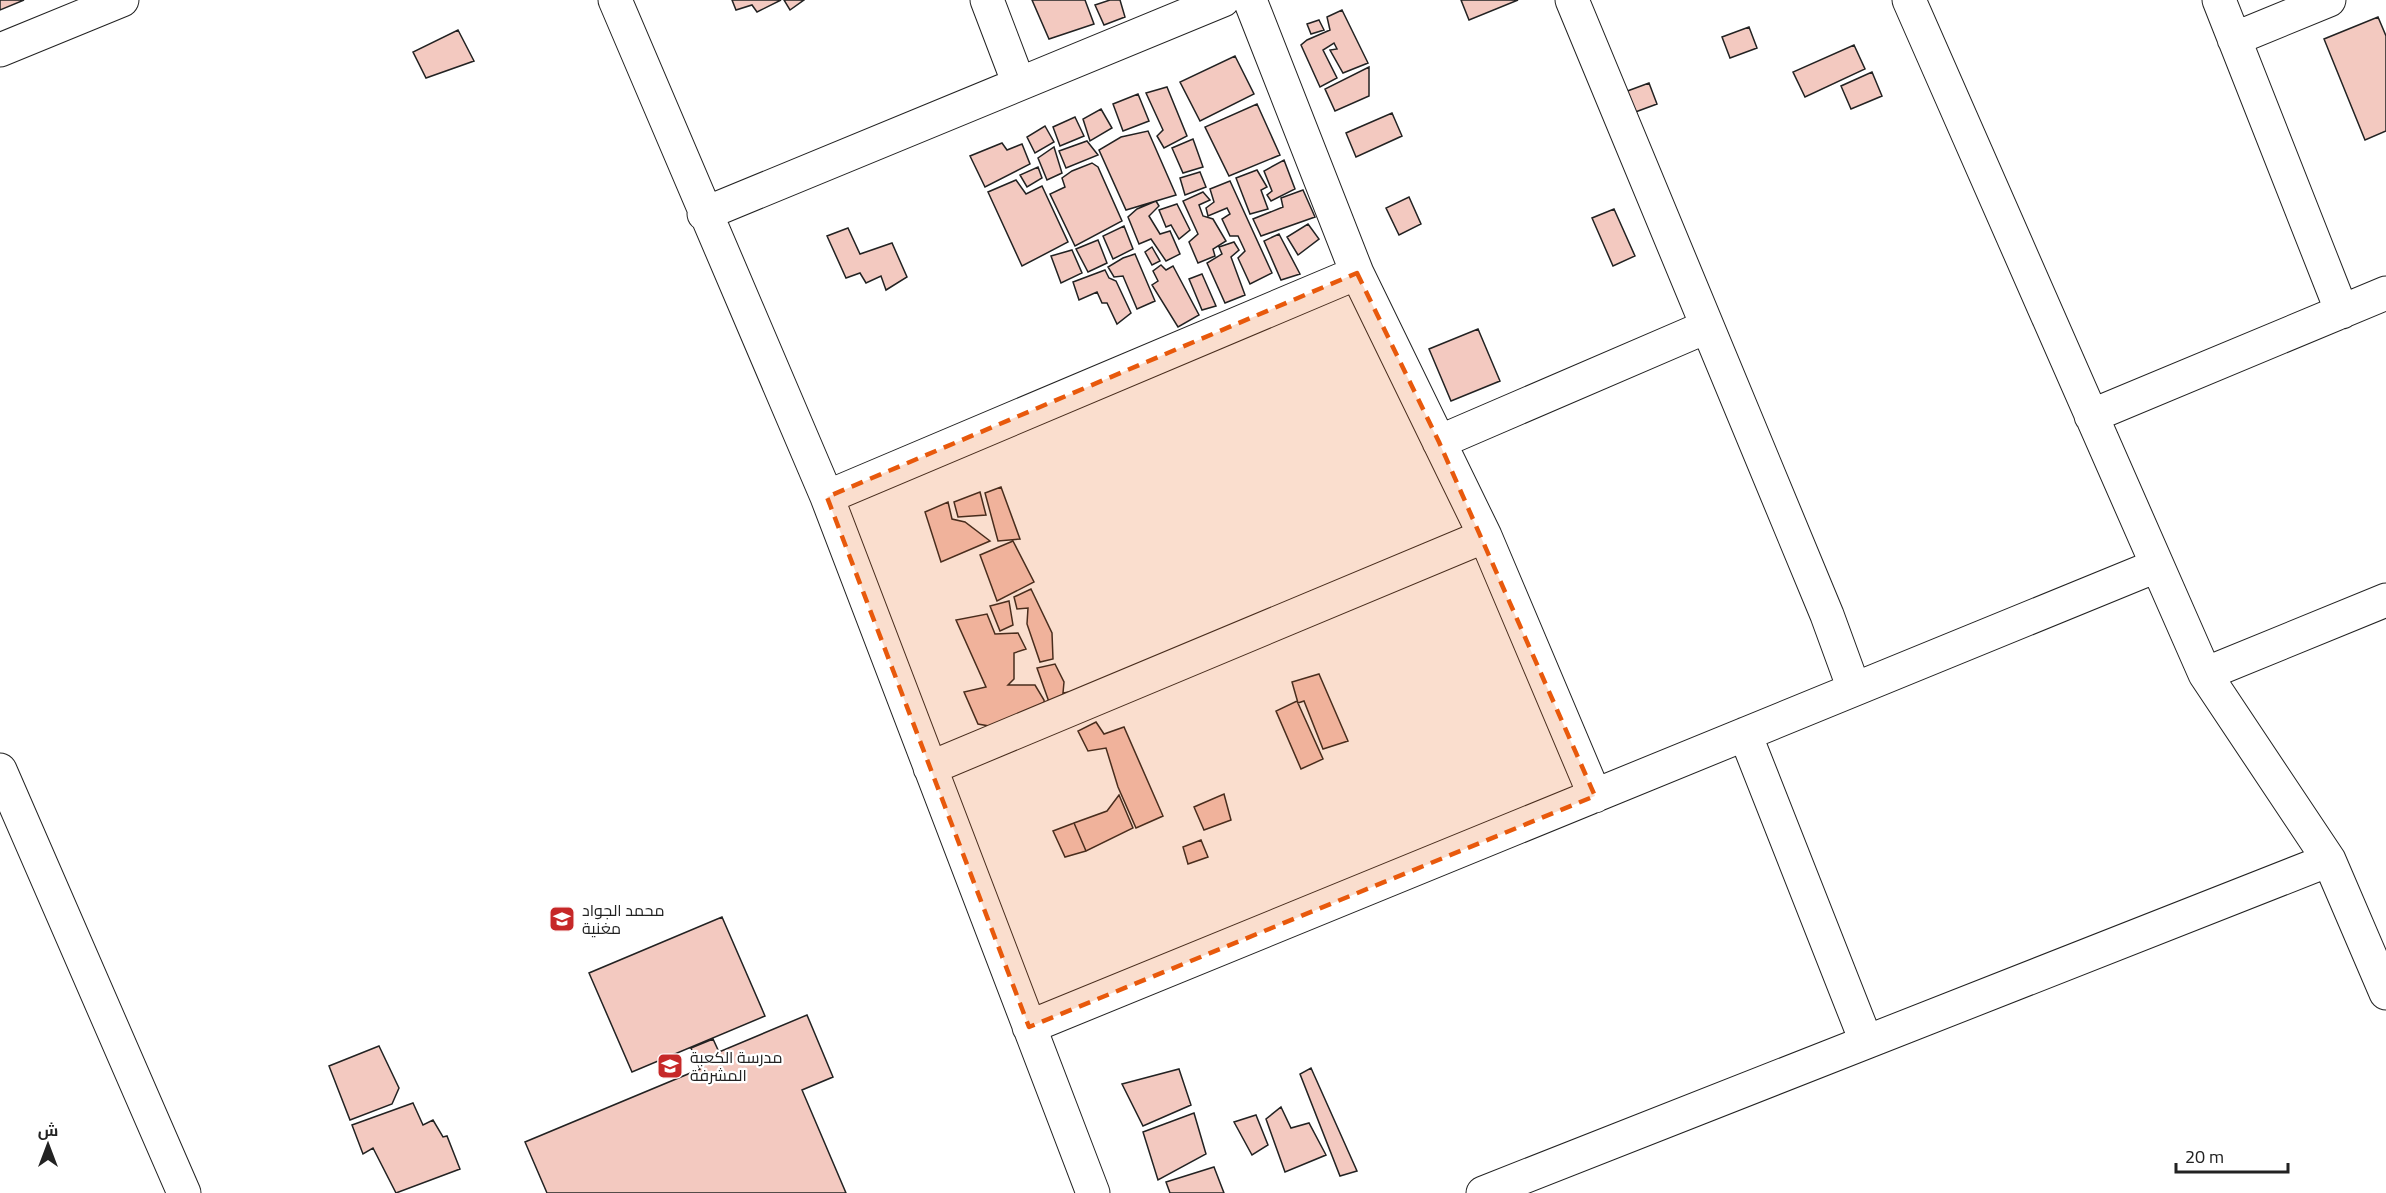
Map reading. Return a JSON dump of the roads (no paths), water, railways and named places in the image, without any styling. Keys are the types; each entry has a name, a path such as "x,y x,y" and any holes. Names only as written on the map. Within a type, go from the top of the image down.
{"street":[{"path":"0,50 74,9 122,0"},
{"path":"615,0 704,214 827,497 1092,1193"},
{"path":"987,0 1018,84"},
{"path":"704,214 1223,0"},
{"path":"1250,0 1357,273 1485,536 1595,796"},
{"path":"1572,0 1827,615 1854,689"},
{"path":"1910,0 2205,674 2329,860 2386,993"},
{"path":"2219,0 2342,312"},
{"path":"2234,39 2330,0"},
{"path":"827,497 1357,273"},
{"path":"2091,416 2386,293"},
{"path":"1439,442 1706,327"},
{"path":"930,768 1485,536"},
{"path":"1029,1027 2156,566"},
{"path":"2205,674 2386,600"},
{"path":"1745,734 1866,1041"},
{"path":"0,770 184,1193"},
{"path":"1483,1193 2329,860"}],"place":[{"name":"محمد الجواد مغنية","path":"562,919"},
{"name":"مدرسة الكعبة المشرفة","path":"670,1066"}]}
